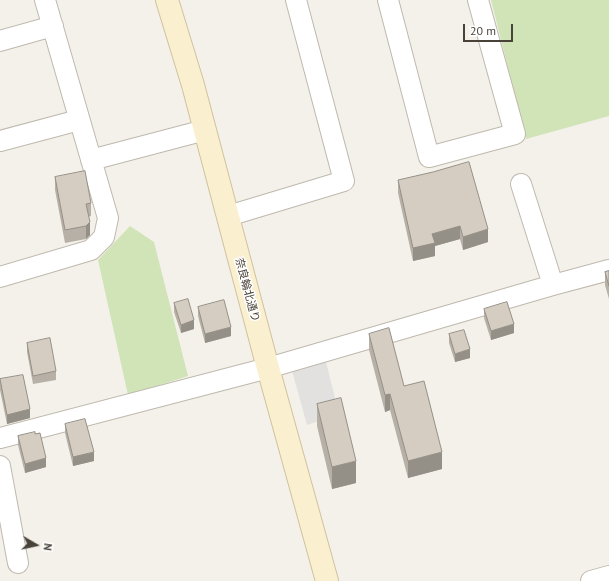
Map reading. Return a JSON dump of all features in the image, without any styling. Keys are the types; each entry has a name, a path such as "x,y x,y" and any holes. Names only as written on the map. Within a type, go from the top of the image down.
{"street":[{"path":"0,277 91,250 104,237 108,218 45,0"},
{"name":"奈良輪北通り","path":"167,0 205,130 268,368 327,581"},
{"path":"228,216 344,181 296,0"},
{"path":"388,0 429,157 515,134 478,0"},
{"path":"0,41 52,26"},
{"path":"0,141 79,120"},
{"path":"91,160 205,130"},
{"path":"521,184 553,285"},
{"path":"0,438 268,368 609,270"},
{"path":"0,466 18,563"},
{"path":"591,581 609,576"}],"green space":[{"path":"491,0 609,0 609,116 526,139"},
{"path":"130,226 154,242 188,376 128,395 98,260"}],"shaded area":[{"path":"326,362 339,414 307,425 292,371"}],"building":[{"path":"469,162 488,229 463,237 460,226 432,234 435,243 413,248 398,180"},
{"path":"85,171 91,203 86,204 90,222 86,226 65,230 55,177"},
{"path":"609,271 609,286 605,272"},
{"path":"188,299 194,320 181,325 174,303"},
{"path":"224,300 231,327 205,334 198,307"},
{"path":"507,302 514,324 491,331 484,309"},
{"path":"389,328 404,386 424,381 442,452 408,461 390,394 385,395 369,334"},
{"path":"464,330 470,349 455,354 449,334"},
{"path":"50,338 56,371 33,376 27,343"},
{"path":"23,375 30,409 7,415 0,379"},
{"path":"341,398 356,461 332,467 317,404"},
{"path":"85,419 94,452 73,457 65,424"},
{"path":"35,432 35,434 40,433 46,458 25,464 18,436"}]}
